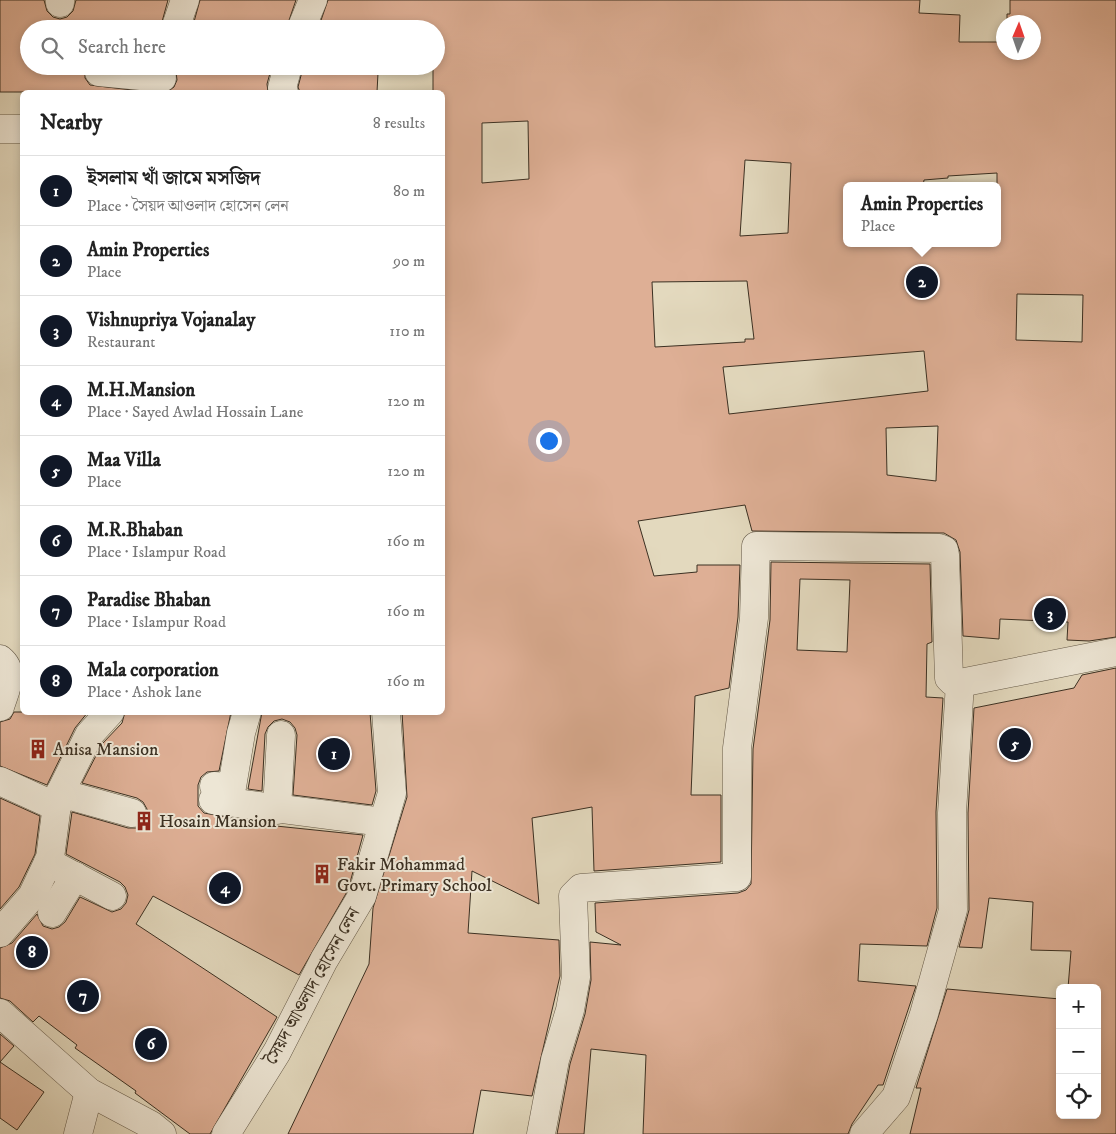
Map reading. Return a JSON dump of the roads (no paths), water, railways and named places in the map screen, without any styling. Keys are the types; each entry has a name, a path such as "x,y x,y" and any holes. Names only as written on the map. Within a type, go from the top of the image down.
{"street":[{"path":"178,20 185,0"},
{"path":"305,20 313,0"},
{"path":"120,75 162,79"},
{"path":"0,129 20,129"},
{"path":"540,1134 555,1060 570,1010 576,977 573,896 581,888 737,877 737,748 754,618 756,546 939,548 944,550 948,678 953,682 960,683 1116,652"},
{"path":"0,659 6,664 10,677 0,707"},
{"path":"864,1134 896,1097 924,1014 953,910 952,813 960,683"},
{"path":"0,933 32,896 48,862 59,800 89,735 107,715"},
{"path":"246,715 241,733 232,787 213,793 277,810 383,822"},
{"name":"সৈয়দ আওলাদ হোসেন লেন","path":"226,1134 277,1052 324,960 362,896 392,793 386,715"},
{"path":"277,810 281,735"},
{"path":"0,781 59,800 132,812"},
{"path":"48,862 112,896"},
{"path":"52,913 75,876"},
{"path":"0,1013 89,1092 151,1125 162,1134"},
{"path":"78,1134 89,1092"}],"place":[{"name":"Amin Properties","path":"922,282"},
{"name":"Vishnupriya Vojanalay","path":"1050,614"},
{"name":"Maa Villa","path":"1015,744"},
{"name":"Anisa Mansion","path":"38,749"},
{"name":"ইসলাম খাঁ জামে মসজিদ","path":"334,754"},
{"name":"Hosain Mansion","path":"144,821"},
{"name":"Fakir Mohammad Govt. Primary School","path":"322,874"},
{"name":"M.H.Mansion","path":"225,888"},
{"name":"Mala corporation","path":"32,952"},
{"name":"Paradise Bhaban","path":"83,996"},
{"name":"M.R.Bhaban","path":"151,1044"}]}
